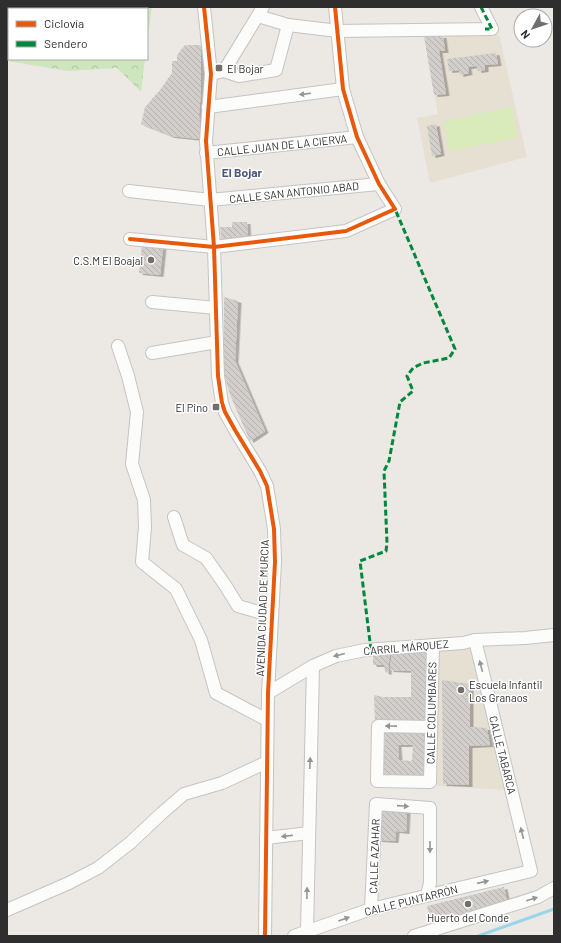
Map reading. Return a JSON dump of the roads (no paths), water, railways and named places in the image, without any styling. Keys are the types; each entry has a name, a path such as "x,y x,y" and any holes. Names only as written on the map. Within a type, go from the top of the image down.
{"street":[{"name":"AVENIDA CIUDAD DE MURCIA","path":"204,7 211,74 206,153 214,247 218,376 222,403 230,421 260,471 268,490 274,529 275,548 267,720 265,936"},
{"path":"130,239 214,247 346,231 395,209 379,184 357,137 344,89 335,7"},
{"path":"224,71 260,12 288,25 338,31 492,29 481,7"},
{"path":"211,74 224,71 239,76 276,70 288,25"},
{"path":"208,107 344,89"},
{"name":"CALLE JUAN DE LA CIERVA","path":"206,153 357,137"},
{"name":"CALLE SAN ANTONIO ABAD","path":"129,191 210,200 379,184"},
{"path":"152,302 216,308"},
{"path":"152,353 217,342"},
{"path":"118,346 128,376 137,412 132,464 144,500 145,527 142,562 176,589 201,640 216,693 267,720"},
{"path":"174,517 183,545 206,558 225,584 238,606 272,616"},
{"name":"CARRIL MÁRQUEZ","path":"268,693 313,666 336,656 365,650 475,640 554,635"},
{"name":"CALLE TABARCA","path":"475,640 531,871"},
{"name":"CALLE COLUMBARES","path":"430,727 378,726 377,781 430,782 430,727 433,645"},
{"path":"307,932 313,666"},
{"path":"7,910 69,883 98,868 130,843 184,794 222,783 267,762"},
{"name":"CALLE AZAHAR","path":"371,909 376,804 430,808 430,883 427,895"},
{"path":"266,838 309,833"},
{"name":"CALLE PUNTARRÓN","path":"294,936 371,909 531,871"},
{"path":"414,936 538,896 554,888"}],"waterway":[{"path":"478,936 554,909"}],"place":[{"name":"El Bojar","path":"219,68"},
{"name":"C.S.M El Boajal","path":"151,260"},
{"name":"El Pino","path":"216,407"},
{"name":"Escuela Infantil Los Granaos","path":"461,690"},
{"name":"Huerto del Conde","path":"468,904"}],"district":[{"name":"El Bojar","path":"242,172"}]}
